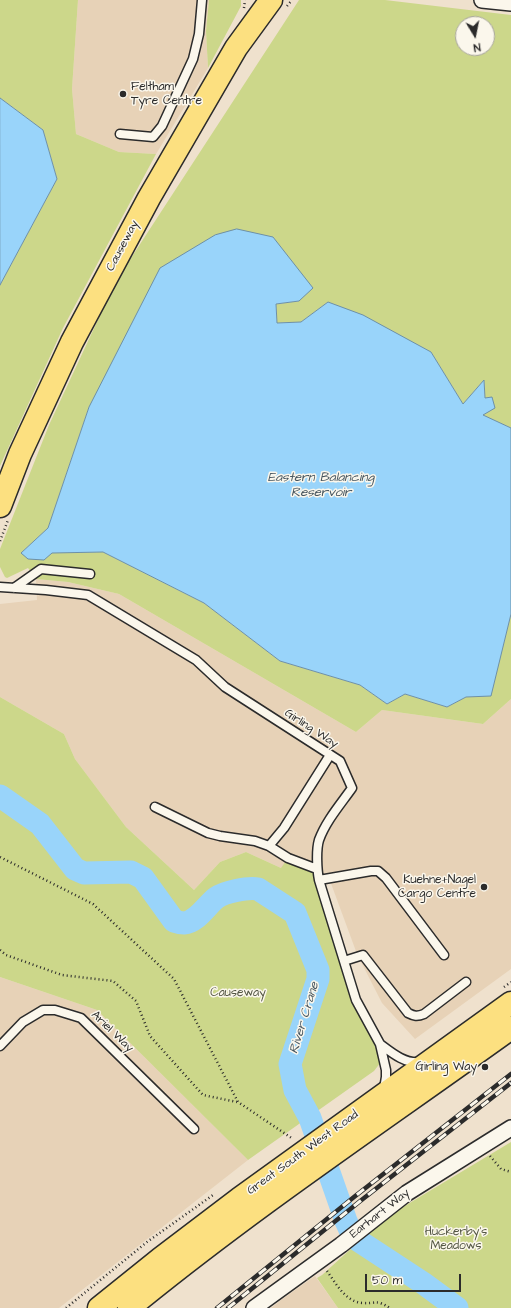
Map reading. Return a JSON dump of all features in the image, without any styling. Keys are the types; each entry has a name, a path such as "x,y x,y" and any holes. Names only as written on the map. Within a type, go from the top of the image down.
{"main road":[{"path":"236,48 252,0"},
{"name":"Causeway","path":"0,506 20,454 72,342 149,198 236,48 271,0"},
{"name":"Great South West Road","path":"336,1140 377,1099 511,1003"},
{"name":"Great South West Road","path":"99,1308 238,1199 300,1156 336,1140 511,1028"},
{"name":"Great South West Road","path":"129,1308 248,1215 300,1156"}],"street":[{"path":"482,0 511,3"},
{"name":"Earhart Way","path":"254,1308 341,1245 407,1192 511,1128"}],"lane":[{"path":"120,134 153,137 162,126 193,58 199,34 202,0"},
{"path":"14,588 41,569 90,574"},
{"name":"Girling Way","path":"0,588 88,595 196,660 225,687 340,761 352,788 327,823 318,842 317,869 319,880 356,1000 380,1044 386,1070 386,1077 382,1092 377,1099"},
{"path":"269,846 284,828 330,755"},
{"path":"155,807 208,833 255,841 269,846 288,858 317,869"},
{"path":"319,880 370,871 378,871 386,878 444,954"},
{"path":"344,961 363,955 408,1013 419,1016 424,1014 466,982"},
{"name":"Ariel Way","path":"0,1046 23,1022 43,1010 55,1010 81,1018 194,1129"},
{"name":"Girling Way","path":"380,1044 404,1060 415,1062 437,1057"}],"path":[{"path":"0,857 93,904 174,979 238,1102 300,1156"},
{"path":"0,950 6,955 62,975 113,981 136,1001 150,1036 204,1095 238,1102"},
{"path":"483,1146 501,1169 511,1172"},
{"path":"66,1308 147,1242 215,1194"},
{"path":"318,1261 347,1297 363,1303 375,1302 384,1304 390,1308"}],"shaded area":[{"path":"78,0 209,0 206,31 208,68 156,154 119,152 76,134 72,89"},
{"path":"36,579 68,582 119,594 356,732 382,710 483,724 511,699 511,969 415,1039 382,1003 357,954 329,878 281,868 246,852 220,862 194,890 126,827 75,759 64,734 0,697 0,604 37,600"},
{"path":"0,977 97,1010 248,1160 59,1308 0,1308"},
{"path":"315,1276 338,1308 271,1308 281,1300"}],"green space":[{"path":"0,0 78,0 72,89 76,134 119,152 156,154 63,328 0,466 0,285 57,179 43,130 0,98"},
{"path":"209,0 241,0 241,6 208,68 206,31"},
{"path":"299,0 385,0 511,15 511,428 482,415 485,398 484,380 463,404 431,352 328,302 301,322 277,323 276,304 299,301 273,237 89,407 48,528 21,553 103,552 204,603 280,661 360,685 387,704 405,694 447,707 466,697 490,695 511,614 511,699 483,724 382,710 356,732 119,594 68,582 36,579 28,568 7,578 5,577 0,567 0,549 49,425 116,281"},
{"name":"Causeway","path":"0,697 64,734 75,759 126,827 194,890 220,862 246,852 281,868 288,858 317,869 344,961 384,1058 374,1071 248,1160 97,1010 0,977"},
{"name":"Huckerby's Meadows","path":"511,1142 511,1308 338,1308 317,1278 398,1210"}],"water":[{"path":"0,98 43,130 57,179 0,285"},
{"name":"Eastern Balancing Reservoir","path":"237,229 273,237 313,288 299,301 276,304 277,323 301,322 328,302 363,315 431,352 463,404 484,380 485,398 492,397 495,408 483,415 511,428 511,614 491,696 466,697 447,707 405,694 387,704 360,685 280,661 204,603 103,552 52,553 44,560 28,559 21,553 48,528 89,407 160,268 215,235"}],"waterway":[{"name":"River Crane","path":"0,796 40,824 75,869 84,873 131,872 143,878 174,921 183,923 189,922 197,917 216,898 242,889 258,889 295,913 318,970 318,979 290,1064 295,1090 310,1118 346,1221 351,1232 359,1241 423,1283 457,1308"}],"railway":[{"path":"217,1308 354,1197 511,1074"},
{"path":"228,1308 359,1202 511,1083"}],"place":[{"name":"Feltham Tyre Centre","path":"123,94"},
{"name":"Kuehne+Nagel Cargo Centre","path":"484,887"},
{"name":"Girling Way","path":"485,1067"}]}
